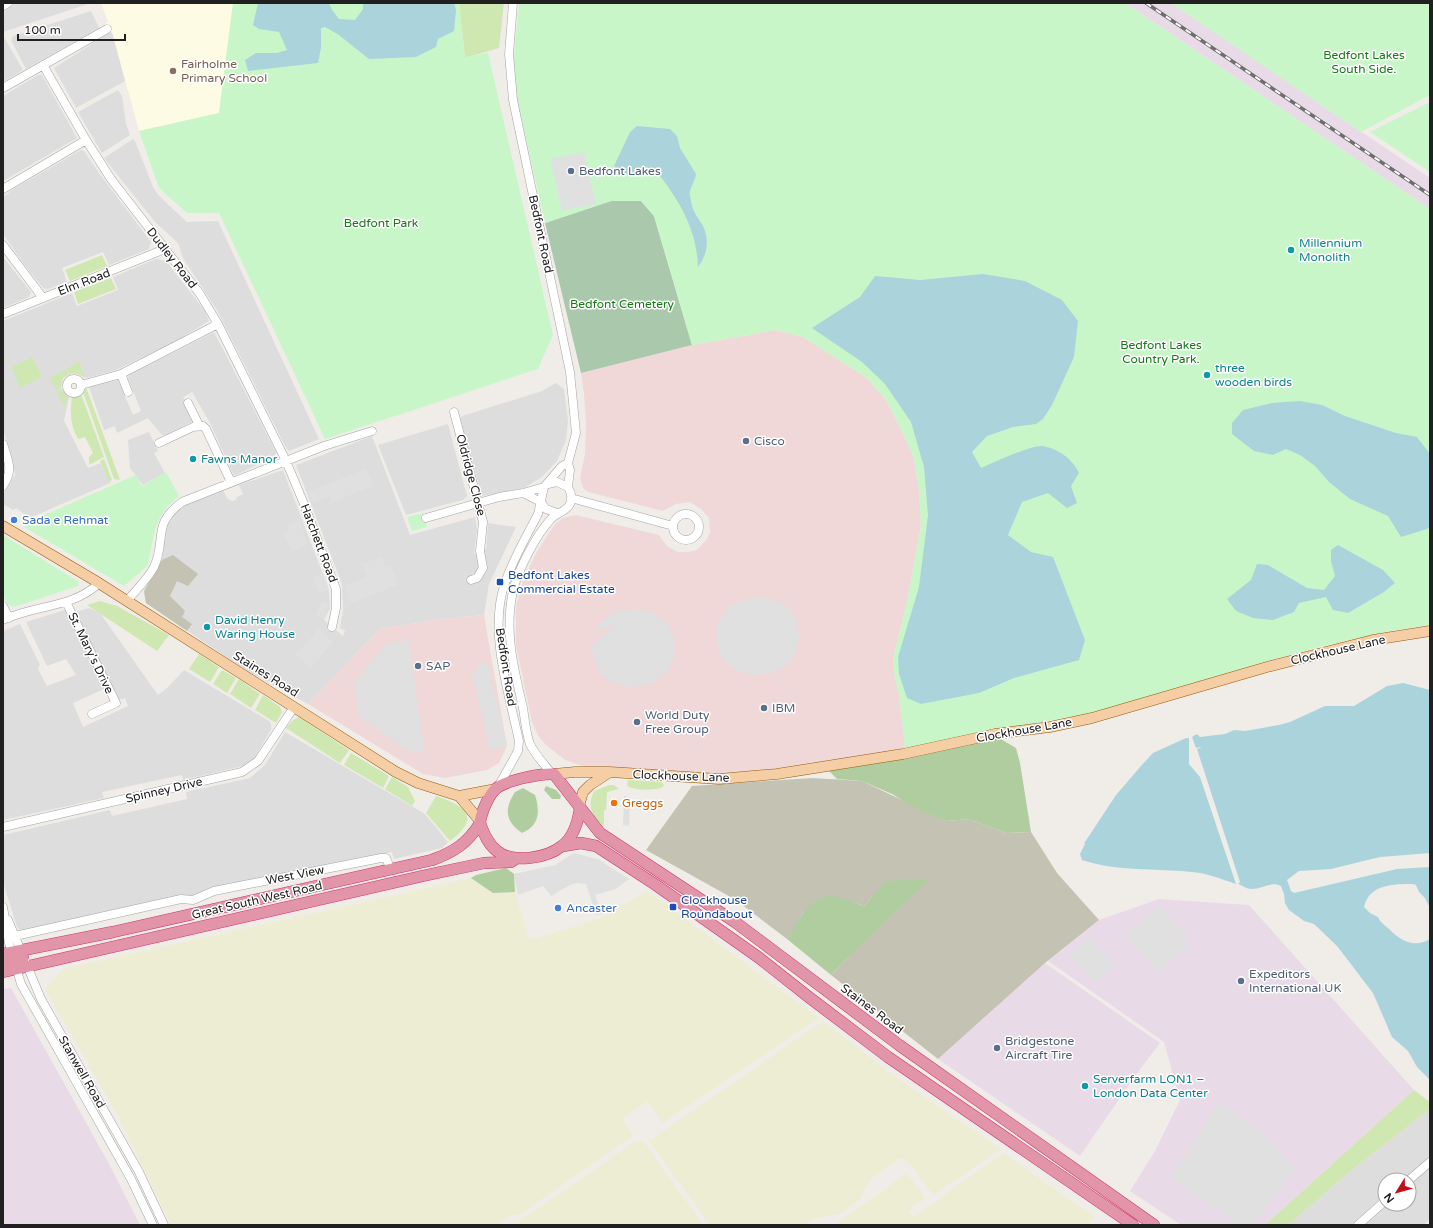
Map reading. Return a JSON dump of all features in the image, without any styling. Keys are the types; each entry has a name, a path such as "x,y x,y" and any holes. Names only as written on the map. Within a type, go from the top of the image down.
{"highway":[{"path":"562,846 574,830 579,807 553,774 522,779 497,788 488,801 480,822 488,841 497,851 517,858 546,854 562,846 581,843 596,846 656,885 753,953 888,1057 1133,1225"},
{"name":"Staines Road","path":"579,807 600,833 734,922 779,954 898,1045 1154,1225"},
{"name":"Great South West Road","path":"3,972 15,959 114,932 432,860 448,854 462,846 471,837 480,822"},
{"name":"Great South West Road","path":"15,959 484,862 511,862 517,858"}],"main road":[{"name":"Staines Road","path":"3,526 99,583 396,772 418,783 459,796 497,788"},
{"name":"Clockhouse Lane","path":"553,774 575,772 610,772 719,779 777,774 902,754 996,734 1050,727 1092,718 1267,667 1373,640 1430,631"},
{"path":"579,807 586,789 610,772"},
{"path":"459,796 480,822"}],"street":[{"path":"3,6 8,3"},
{"name":"Bedfont Road","path":"513,3 508,54 513,100 570,372 576,432 568,463 570,470 568,487 571,498 568,507 557,513 543,528 526,558 513,591 508,630 511,655 530,744 553,774"},
{"path":"3,88 107,29"},
{"name":"Dudley Road","path":"43,65 86,140 111,179 204,300 218,324 286,461"},
{"path":"3,189 86,140"},
{"path":"3,245 43,298"},
{"name":"Elm Road","path":"3,314 165,249"},
{"path":"81,385 121,374 218,324"},
{"path":"121,374 128,392"},
{"path":"188,403 199,425 206,429 231,482"},
{"name":"Oldridge Close","path":"454,412 483,522 480,551 483,568 477,578 471,580"},
{"path":"159,443 199,425"},
{"path":"127,602 154,568 159,546 160,531 165,518 171,510 182,502 342,440 372,432"},
{"path":"3,444 10,471 9,478 3,486"},
{"name":"Hatchett Road","path":"286,461 336,589 336,608 332,627"},
{"name":"Bedfont Road","path":"497,788 518,751 519,741 503,660 499,617 504,584 538,514 541,494 562,466 568,463"},
{"path":"426,518 479,504 499,496 523,493 557,482 568,487"},
{"path":"523,493 541,502 546,509 557,513"},
{"path":"571,498 673,526"},
{"path":"3,606 6,619 66,602 90,592 99,583"},
{"name":"St. Mary's Drive","path":"66,602 116,703 92,714"},
{"name":"Spinney Drive","path":"3,827 242,772 258,762 294,707"},
{"name":"West View","path":"15,936 181,899 193,900 214,891 381,858 386,858 391,870"},
{"path":"193,900 195,913"},
{"name":"Stanwell Road","path":"3,907 15,936 15,959 56,1027 139,1172 164,1225"},
{"name":"Stanwell Road","path":"6,916 21,984 131,1179 153,1225"},
{"path":"1417,1173 1430,1162"},
{"path":"1358,1225 1377,1208"}],"shaded area":[{"path":"3,3 91,3 3,32"},
{"name":"Fairholme Primary School","path":"101,3 233,3 219,113 139,131 112,32 110,33 105,24 108,22"},
{"path":"1125,3 1171,3 1430,178 1430,209"},
{"path":"91,11 99,28 26,69 11,40 13,36"},
{"path":"112,31 125,81 76,108 54,68"},
{"path":"4,37 23,70 3,82 3,38"},
{"path":"38,75 42,75 77,138 3,181 3,96"},
{"path":"118,90 122,96 126,124 130,135 102,153 78,112"},
{"path":"133,139 153,187 159,196 187,222 218,221 319,439 289,451 285,446 218,312 183,258 178,243 155,222 104,158"},
{"path":"81,150 84,151 151,242 149,249 109,265 103,252 62,268 67,282 48,289 43,288 3,234 3,197 15,188"},
{"name":"Bedfont Lakes","path":"584,152 596,204 562,211 550,159"},
{"path":"3,257 31,292 29,297 3,308"},
{"path":"156,259 166,261 205,311 209,321 171,344 116,370 87,378 74,373 63,378 61,388 69,397 64,421 88,468 101,463 110,483 30,518 16,508 13,510 3,504 3,494 15,475 12,457 3,430 3,321 72,293 77,306 118,290 113,277"},
{"path":"776,330 803,337 866,377 886,400 914,458 919,490 921,526 907,602 893,659 895,679 899,693 905,748 742,782 604,774 565,760 546,745 539,737 532,722 516,645 516,606 522,584 534,557 543,542 555,524 563,518 576,515 659,535 667,546 678,552 697,550 707,539 710,532 709,518 701,509 690,502 676,504 663,511 588,492 583,488 580,478 585,454 586,426 581,373 692,345"},
{"path":"214,332 276,452 275,456 234,476 210,423 192,392 183,397 195,420 166,435 162,435 148,418 117,433 115,426 104,430 89,387 118,380 133,415 141,411 128,378 129,375"},
{"path":"556,383 564,389 568,421 566,440 557,461 542,477 524,488 482,496 460,419 462,416 542,391"},
{"path":"448,424 467,496 463,500 406,515 378,445"},
{"path":"149,432 158,451 154,453 165,473 143,485 130,468 128,440"},
{"path":"372,436 410,535 475,517 477,529 474,554 486,549 488,523 516,527 489,584 484,615 441,619 380,629 308,704 247,671 146,603 144,591 162,560 164,535 169,520 177,510 188,504 223,491 228,499 232,501 236,500 237,497 243,494 239,485 283,470 329,590 330,608 324,620 343,636 345,631 340,628 343,609 342,584 296,465"},
{"path":"366,469 373,486 332,502 330,496 312,503 308,492"},
{"path":"300,519 307,544 292,551 284,533 289,531 287,525"},
{"path":"173,555 198,574 188,586 177,581 170,596 185,611 182,617 192,624 187,631 146,603 144,591 162,560"},
{"path":"381,557 386,568 391,566 398,585 351,603 345,586 367,577 362,564"},
{"path":"323,574 329,590 319,594 313,578"},
{"path":"763,597 775,600 786,606 794,615 798,626 799,639 797,650 791,661 781,669 770,673 752,675 738,671 725,662 718,649 716,634 719,619 729,607 742,600"},
{"path":"323,601 330,604 324,619 316,615"},
{"path":"89,608 100,613 158,695 184,670 269,721 271,724 271,730 254,759 243,766 183,780 182,775 102,792 104,798 3,820 3,631 20,624 40,665 38,667 39,671 47,686 76,675 66,659 47,666 26,622 65,610 104,689 73,703 83,727 128,706 125,698 119,700 116,697 76,612"},
{"path":"639,609 651,612 661,618 669,627 674,638 675,650 672,662 666,673 657,680 646,685 628,687 613,683 601,674 594,661 591,646 617,624 595,631 604,619 617,611"},
{"name":"SAP","path":"484,615 507,746 499,763 487,770 445,778 423,774 308,704 380,629 441,619"},
{"path":"319,629 333,642 310,668 296,655"},
{"path":"409,640 425,753 407,750 359,717 355,681 386,644"},
{"path":"487,662 507,746 490,750 472,672 478,670 477,664"},
{"path":"285,732 425,814 448,842 442,848 394,859 392,852 206,889 193,896 32,929 20,930 17,927 3,882 3,835 110,810 112,816 187,799 186,792 250,778 265,765"},
{"path":"813,778 862,781 946,821 969,819 1006,833 1031,832 1057,873 1099,920 1045,963 938,1059 831,975 928,879 872,897 864,906 849,901 803,913 787,939 736,900 646,850 692,786"},
{"path":"624,796 630,797 629,826 623,825"},
{"path":"574,853 598,859 629,879 616,889 595,895 602,914 596,915 586,884 576,883 551,896 543,886 518,895 514,874 555,865"},
{"path":"1159,899 1249,905 1414,1090 1265,1225 1181,1225 1130,1191 1155,1151 1180,1100 1164,1042 1048,961 1099,920"},
{"path":"1159,905 1177,924 1173,929 1188,946 1159,972 1126,936"},
{"path":"1178,925 1188,936 1184,940 1174,929"},
{"path":"1090,936 1115,966 1094,983 1069,954"},
{"path":"1045,963 1160,1043 1135,1076 1080,1156 938,1059"},
{"path":"11,988 108,1162 140,1225 3,1225 3,989"},
{"path":"1219,1103 1264,1134 1295,1169 1252,1225 1239,1225 1172,1178"},
{"path":"1430,1109 1430,1219 1424,1225 1288,1225 1355,1167"}],"green space":[{"name":"Bedfont Park","path":"233,3 459,3 465,57 488,53 553,335 538,369 325,439 219,213 187,213 159,188 139,131 219,113"},
{"path":"459,3 504,3 499,48 465,58"},
{"name":"Bedfont Lakes Country Park.","path":"519,3 1125,3 1430,209 1430,625 1390,631 1327,645 1270,660 1145,699 1089,713 905,748 899,693 895,679 893,659 907,602 921,526 919,490 914,458 886,400 866,377 803,337 776,330 692,345 654,216 641,201 611,201 545,223 512,76"},
{"name":"Bedfont Lakes South Side.","path":"1171,3 1430,3 1430,95 1361,132"},
{"name":"Bedfont Lakes South Side.","path":"1430,102 1430,172 1370,132"},
{"name":"Bedfont Cemetery","path":"611,201 641,201 654,216 692,345 581,373 545,223"},
{"path":"102,255 107,266 70,281 65,270"},
{"path":"111,278 116,289 78,304 74,292"},
{"path":"32,357 42,377 20,388 12,367"},
{"path":"79,361 85,378 79,374 70,373 67,369"},
{"path":"66,369 68,374 63,378 61,387 56,390 50,378"},
{"path":"86,387 120,480 114,479 83,392"},
{"path":"61,389 67,396 65,408 57,392"},
{"path":"81,394 104,457 89,465 89,457 93,453 85,437 78,439 71,419 72,397"},
{"path":"104,459 112,480 109,482 100,461"},
{"path":"166,472 179,496 164,511 156,526 148,564 124,586 24,527 37,518 136,475 142,486"},
{"path":"423,513 427,527 412,531 407,517"},
{"path":"3,535 79,582 78,586 14,607 8,605 3,595"},
{"path":"100,601 117,606 169,635 157,651 87,605"},
{"path":"199,654 219,667 210,682 189,669"},
{"path":"222,670 236,678 227,693 213,684"},
{"path":"239,679 260,694 251,708 230,694"},
{"path":"263,695 280,707 282,712 276,723 255,710"},
{"path":"299,717 349,750 340,763 286,728 293,720"},
{"path":"999,738 1016,748 1020,763 1031,832 1006,833 969,819 946,821 915,808 892,794 862,781 837,779 828,770"},
{"path":"351,753 389,776 383,788 344,765"},
{"path":"392,777 408,787 415,801 412,806 385,789"},
{"path":"628,780 662,782 664,786 661,788 644,790 635,789 627,786"},
{"path":"609,785 614,785 619,789 607,792 606,810 604,810 604,826 593,815 591,801 594,791"},
{"path":"546,786 556,790 561,796 560,799 552,799 544,790"},
{"path":"523,788 535,795 538,812 532,826 522,833 512,824 509,819 508,809 511,798 515,792"},
{"path":"436,796 455,804 462,808 466,813 467,819 465,825 460,833 450,841 426,813"},
{"path":"506,868 514,874 515,892 493,893 471,878 476,875"},
{"path":"471,878 500,893 515,892 528,938 534,939 599,919 648,891 819,1018 663,1123 647,1101 622,1119 634,1135 519,1215 512,1215 497,1225 171,1225 119,1118 45,989 63,969"},
{"path":"929,879 831,975 787,939 804,912 816,901 822,898 830,896 839,897 864,906 885,882"},
{"path":"823,1021 897,1078 1001,1149 933,1195 912,1166 904,1159 898,1159 870,1180 860,1199 840,1214 816,1218 804,1225 710,1225 649,1141"},
{"path":"1414,1090 1430,1102 1430,1109 1355,1167 1288,1225 1265,1225"},
{"path":"636,1141 644,1142 703,1225 520,1225 518,1222"},
{"path":"1003,1153 1095,1217 1087,1225 835,1225 907,1173 925,1198 908,1211 913,1217"}],"water":[{"path":"258,3 329,3 339,19 355,20 363,9 363,3 454,3 456,10 454,31 438,39 436,47 416,57 369,59 339,35 325,27 321,28 321,48 318,63 248,71 245,60 256,53 277,53 287,50 279,32 259,29 253,25"},
{"path":"637,126 670,129 677,136 680,148 696,174 690,195 693,209 703,226 707,242 704,258 698,267 695,242 686,218 675,197 660,176 636,176 618,172 614,166 630,132"},
{"path":"983,274 1025,281 1062,300 1078,321 1074,357 1052,405 1043,419 1036,424 1013,427 987,436 972,452 981,468 1037,446 1053,449 1064,455 1073,463 1079,473 1071,486 1077,503 1067,508 1048,493 1022,502 1008,535 1031,552 1053,557 1085,640 1079,660 1014,678 979,693 921,704 907,698 899,674 898,657 919,587 928,515 924,467 911,422 885,384 862,362 812,328 860,297 875,276 920,280"},
{"path":"1300,401 1322,405 1345,416 1396,433 1417,437 1430,454 1430,526 1427,529 1401,537 1388,516 1350,499 1329,482 1315,466 1300,455 1286,449 1273,455 1254,451 1232,434 1232,423 1243,410 1272,403"},
{"path":"1338,545 1383,570 1395,583 1384,592 1348,613 1333,610 1326,597 1299,603 1294,612 1273,620 1253,618 1236,611 1227,599 1251,580 1257,564 1268,565 1307,588 1324,590 1335,576 1331,561 1331,550"},
{"path":"1403,683 1430,690 1430,853 1380,857 1331,869 1299,871 1287,880 1291,891 1294,893 1397,869 1430,867 1430,908 1416,885 1413,884 1398,884 1383,887 1371,894 1364,907 1370,913 1378,917 1382,923 1397,936 1407,942 1418,943 1430,939 1430,1080 1417,1067 1408,1051 1392,1037 1373,993 1337,946 1314,924 1304,921 1289,910 1285,903 1281,886 1274,884 1252,889 1238,884 1240,882 1197,749 1202,747 1196,748 1192,737 1197,734 1200,737 1225,734 1234,730 1245,731 1279,725 1290,722 1325,706 1354,706 1387,686"},
{"path":"1189,738 1189,764 1200,777 1236,884 1214,876 1197,873 1123,868 1096,864 1082,860 1080,854 1085,844 1084,842 1116,795 1153,753"}],"railway":[{"path":"1146,3 1430,195"}],"place":[{"name":"Fairholme Primary School","path":"173,71"},
{"name":"Bedfont Lakes","path":"571,171"},
{"name":"Millennium Monolith","path":"1291,250"},
{"name":"three wooden birds","path":"1207,375"},
{"name":"Cisco","path":"746,441"},
{"name":"Fawns Manor","path":"193,459"},
{"name":"Sada e Rehmat","path":"14,520"},
{"name":"Bedfont Lakes Commercial Estate","path":"500,582"},
{"name":"David Henry Waring House","path":"207,627"},
{"name":"SAP","path":"418,666"},
{"name":"IBM","path":"764,708"},
{"name":"World Duty Free Group","path":"637,722"},
{"name":"Greggs","path":"614,803"},
{"name":"Clockhouse Roundabout","path":"673,907"},
{"name":"Ancaster","path":"558,908"},
{"name":"Expeditors International UK","path":"1241,981"},
{"name":"Bridgestone Aircraft Tire","path":"997,1048"},
{"name":"Serverfarm LON1 – London Data Center","path":"1085,1086"}]}
